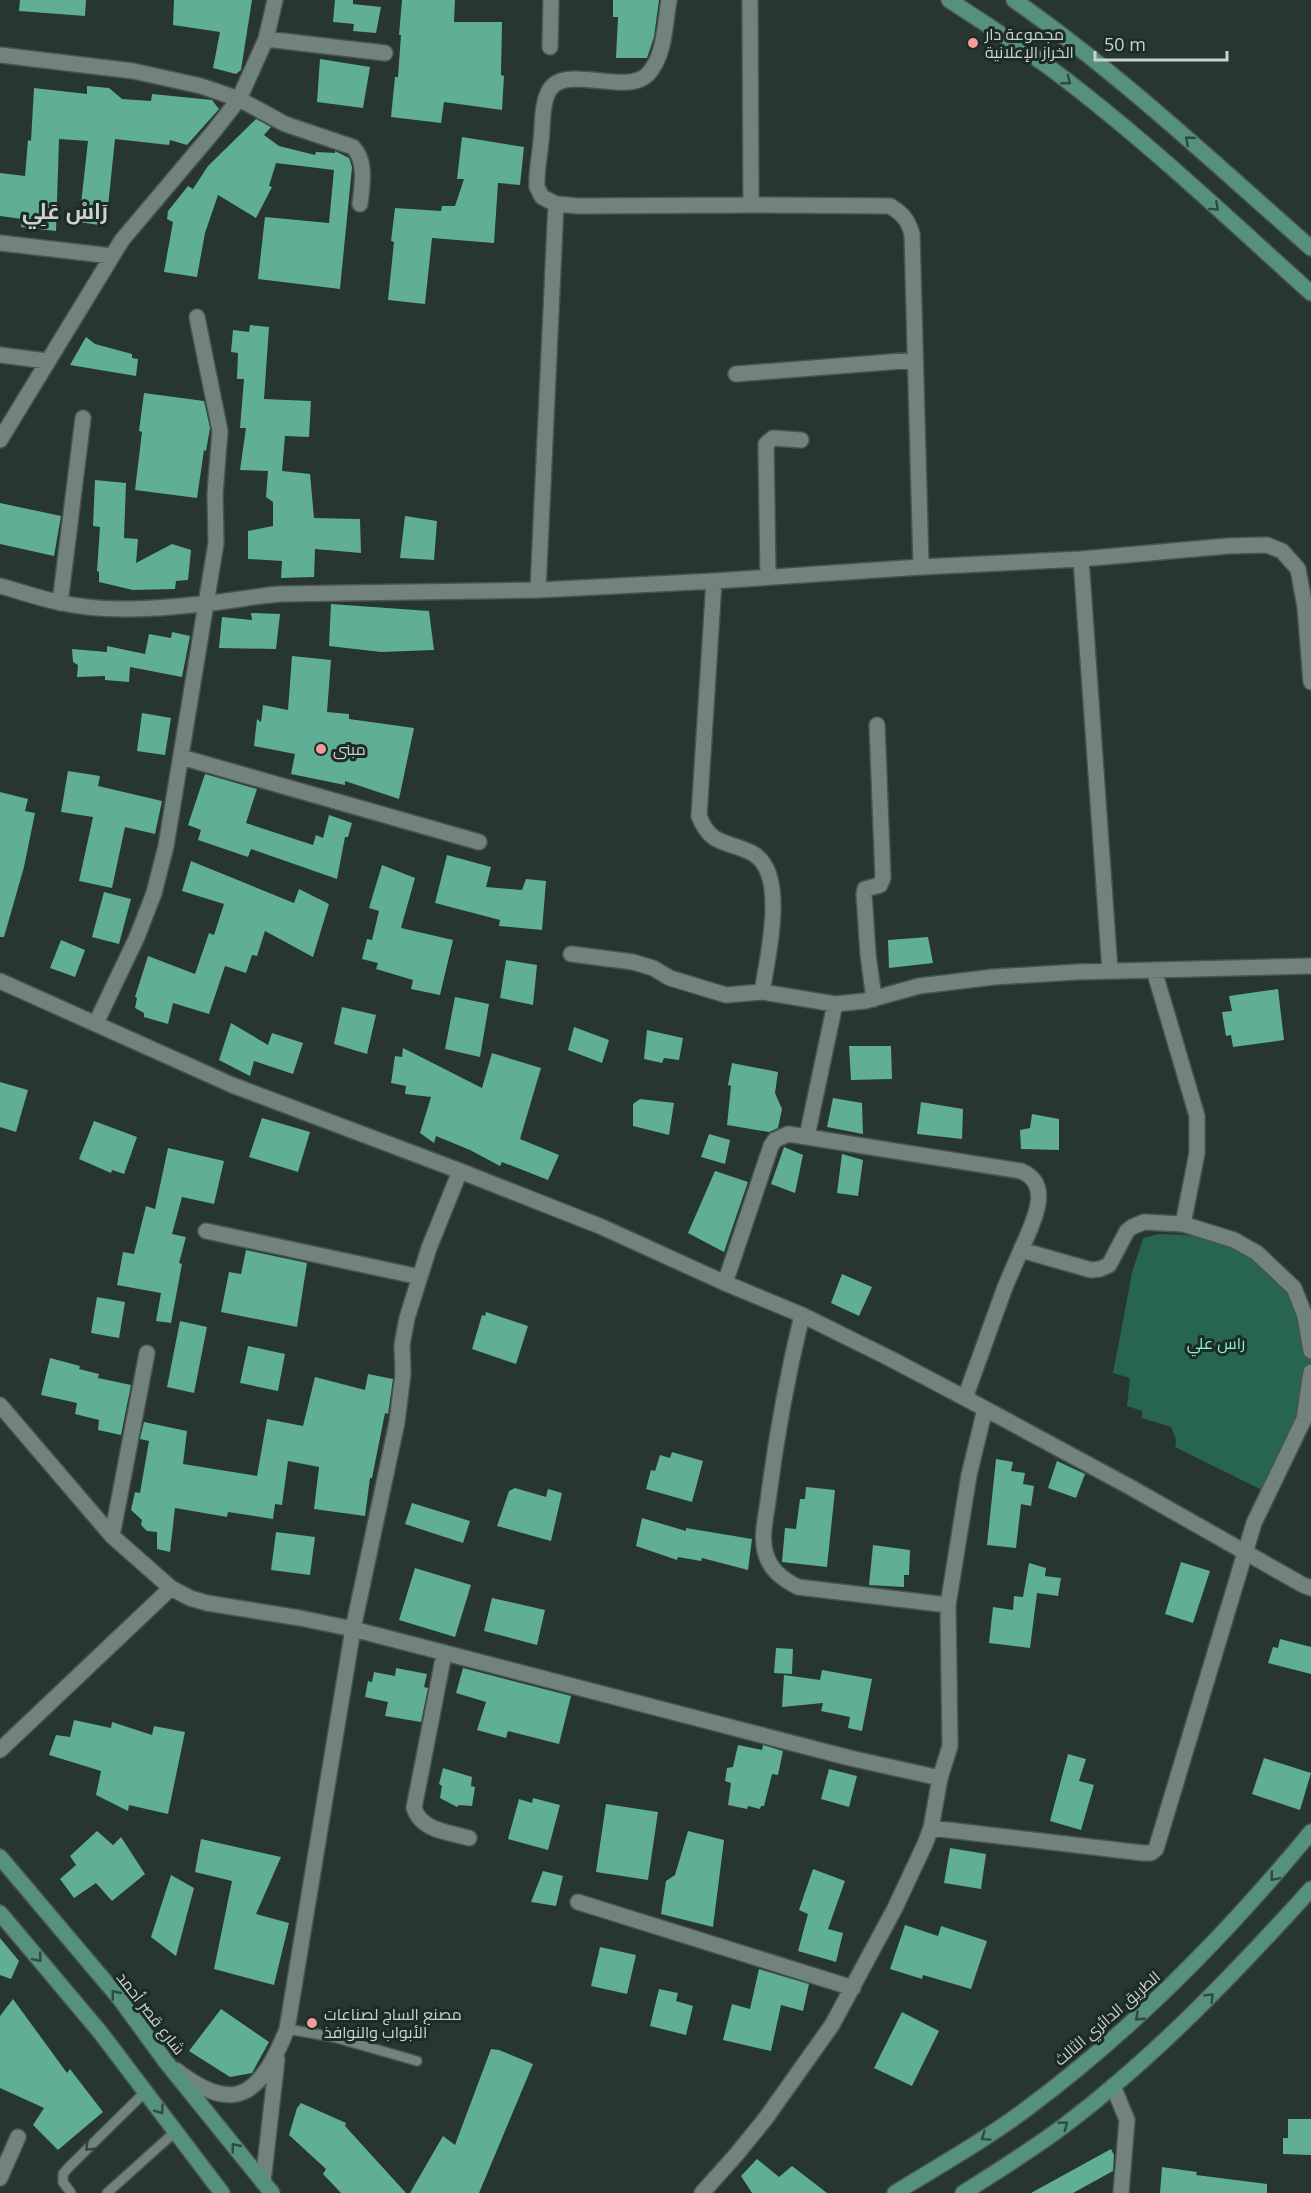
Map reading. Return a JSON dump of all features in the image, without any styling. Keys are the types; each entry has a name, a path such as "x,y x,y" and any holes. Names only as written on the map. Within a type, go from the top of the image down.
{"main road":[{"path":"950,0 1067,81 1184,179 1311,293"},
{"path":"1014,0 1069,39 1144,100 1311,248"},
{"path":"1025,0 1036,16"},
{"name":"الطريق الدائري الثالث","path":"895,2193 1027,2109 1119,2036 1216,1941 1311,1832"},
{"name":"شارع قصر أحمد","path":"0,1857 120,1999 166,2062 267,2187"},
{"path":"963,2193 1065,2125 1113,2086 1197,2011 1311,1889"},
{"path":"0,1913 100,2032 222,2193"}],"street":[{"path":"0,440 112,256 141,215 239,99 266,39 275,0"},
{"path":"550,47 551,0"},
{"path":"669,0 658,58 642,79 623,82 572,79 558,82 547,94 537,186 542,197 556,204 579,206 751,204 890,206 902,213 909,222 912,234 921,567"},
{"path":"750,0 751,204"},
{"path":"266,39 385,53"},
{"path":"0,55 133,71 201,86 239,99 285,124 353,147 362,164 360,204"},
{"path":"538,590 556,204"},
{"path":"0,243 112,256"},
{"path":"96,1023 132,947 154,892 166,846 216,543 215,494 220,431 197,317"},
{"path":"0,355 47,361"},
{"path":"736,374 915,360"},
{"path":"60,603 83,418"},
{"path":"768,577 766,444 773,438 801,440"},
{"path":"0,586 60,603 136,609 205,604 280,594 538,590 1081,559 1228,546 1267,545 1282,551 1298,569 1302,582 1311,682"},
{"path":"1081,559 1110,971"},
{"path":"714,581 699,816 710,836 752,853 768,867 772,884 773,909 762,992"},
{"path":"874,999 864,894 866,889 880,885 883,878 877,725"},
{"path":"181,757 479,842"},
{"path":"571,954 633,962 653,968 670,978 726,995 762,992 835,1004 874,999 919,986 1025,974 1311,966"},
{"path":"1154,970 1197,1116 1197,1153 1183,1224"},
{"path":"0,981 232,1085 602,1227 802,1315 891,1359 1130,1487 1308,1589"},
{"path":"807,1136 835,1004"},
{"path":"725,1283 771,1146 775,1140 788,1134 1022,1171 1029,1174 1035,1179 1040,1197 965,1398"},
{"path":"166,2062 201,2088 225,2094 241,2092 259,2082 277,2053 287,2029 353,1629 397,1422 403,1374 402,1345 407,1318 460,1171"},
{"path":"1021,1250 1091,1270 1109,1265 1127,1231 1144,1222 1183,1224 1234,1240 1257,1253 1294,1288 1305,1316 1311,1351"},
{"path":"206,1231 420,1277"},
{"path":"802,1315 789,1370 772,1469 764,1534 767,1559 777,1573 798,1587 948,1605"},
{"path":"112,1536 147,1353"},
{"path":"931,1828 1143,1853 1151,1853 1156,1849 1245,1552 1262,1505 1307,1415 1311,1372"},
{"path":"0,1405 112,1536 171,1588 190,1598 353,1629 850,1758 940,1778"},
{"path":"702,2193 766,2118 832,2025 895,1908 931,1828 940,1778 950,1746 948,1605 969,1475 985,1409"},
{"path":"0,1750 171,1588"},
{"path":"444,1654 414,1808 416,1815 428,1827 469,1838"},
{"path":"578,1902 853,1988"},
{"path":"267,2187 277,2053"},
{"path":"1113,2086 1127,2120 1121,2193"},
{"path":"0,2178 18,2137"}],"lane":[{"path":"287,2029 333,2037 417,2061"},
{"path":"71,2193 63,2182 63,2174 146,2091"},
{"path":"107,2193 176,2132"}],"green space":[{"name":"راس علي","path":"1158,1234 1216,1239 1245,1249 1295,1290 1311,1357 1311,1369 1304,1401 1264,1491 1175,1447 1176,1440 1171,1427 1142,1418 1142,1411 1127,1406 1130,1378 1113,1373 1132,1273 1143,1238"}],"building":[{"path":"20,0 86,0 85,16 19,11"},
{"path":"174,0 252,0 241,70 236,74 213,68 220,32 173,25"},
{"path":"335,0 353,0 353,4 381,7 376,33 353,31 354,24 333,22"},
{"path":"402,0 455,0 454,22 502,22 501,75 504,76 502,110 444,102 441,123 391,117 395,77 398,77"},
{"path":"613,0 659,0 654,37 647,58 616,58 618,17 613,17"},
{"path":"320,59 370,67 363,108 317,102"},
{"path":"87,86 109,88 122,99 151,101 152,94 212,100 219,109 187,145 170,140 169,145 115,139 106,226 79,222 88,141 59,139 56,231 21,227 22,219 0,216 0,173 25,176 28,140 31,141 34,88 87,94"},
{"path":"256,119 271,127 264,135 279,146 315,155 316,152 335,153 335,151 349,158 352,167 340,289 258,279 265,217 329,223 334,170 276,163 269,186 272,187 256,218 218,195 205,233 197,277 164,272 173,222 167,219 168,211 188,186 193,189 208,166"},
{"path":"462,137 524,147 520,185 498,183 494,243 432,238 425,304 388,300 395,208 441,211 442,206 455,206 464,179 457,179"},
{"path":"250,325 269,327 264,399 311,401 309,437 285,436 282,471 310,474 314,518 360,519 361,553 315,549 314,577 281,578 282,561 248,559 248,531 273,526 273,502 266,497 268,471 240,470 246,428 240,428 244,379 237,379 238,353 231,352 233,330 249,332"},
{"path":"86,337 95,344 132,354 132,358 138,359 136,376 70,365"},
{"path":"144,393 204,401 210,428 206,451 204,450 197,498 135,490"},
{"path":"95,480 126,483 124,538 138,539 136,563 172,544 191,550 188,580 176,581 175,589 133,590 99,582 97,571 100,527 93,526"},
{"path":"0,503 61,516 54,556 0,544"},
{"path":"405,516 437,521 434,560 400,558"},
{"path":"331,604 429,611 434,650 381,652 329,646"},
{"path":"251,613 280,614 276,649 219,648 222,617 252,620"},
{"path":"172,632 190,636 182,677 130,667 129,682 105,680 105,676 77,677 78,665 73,662 72,649 107,652 107,646 145,654 149,634 171,638"},
{"path":"292,656 331,660 327,712 349,714 349,719 414,728 399,799 345,781 345,785 291,774 295,754 254,746 257,719 261,722 263,705 288,710"},
{"path":"142,713 171,718 165,755 137,751"},
{"path":"68,771 100,776 98,786 162,801 155,834 125,827 112,888 79,881 93,817 61,812"},
{"path":"205,774 257,789 246,823 313,845 316,835 323,838 329,815 352,823 348,837 345,837 337,879 251,849 248,857 198,840 201,830 188,825"},
{"path":"0,792 28,799 25,811 35,813 24,867 4,937 0,937"},
{"path":"447,855 491,867 486,887 522,890 526,879 546,881 542,930 499,926 500,920 435,903"},
{"path":"191,861 294,903 299,889 329,904 313,957 265,931 257,956 252,955 246,973 225,966 209,1014 173,1003 168,1024 144,1017 144,1013 135,1008 137,998 135,997 148,956 195,974 209,933 214,935 224,904 182,891"},
{"path":"382,865 415,878 401,928 453,940 440,995 411,989 413,980 376,969 378,963 362,959 367,939 372,940 379,911 369,908"},
{"path":"104,892 131,899 119,944 92,937"},
{"path":"928,937 933,963 889,968 888,940"},
{"path":"61,940 85,950 75,977 50,968"},
{"path":"506,960 537,965 533,1005 500,998"},
{"path":"1278,989 1284,1040 1233,1047 1231,1035 1226,1036 1222,1012 1232,1011 1229,996"},
{"path":"455,997 489,1004 480,1057 445,1049"},
{"path":"342,1007 376,1015 367,1054 334,1044"},
{"path":"231,1023 268,1045 272,1033 303,1043 293,1074 254,1061 250,1076 219,1060"},
{"path":"574,1027 609,1040 602,1063 568,1050"},
{"path":"647,1030 683,1038 679,1060 664,1058 662,1063 644,1059"},
{"path":"849,1046 891,1046 892,1079 851,1080"},
{"path":"403,1048 482,1088 492,1053 541,1068 520,1139 559,1155 548,1180 502,1162 500,1166 436,1136 434,1143 420,1133 431,1097 405,1094 406,1086 391,1083 395,1056 402,1057"},
{"path":"732,1063 778,1072 775,1093 782,1109 778,1128 769,1132 727,1125 731,1086 728,1085"},
{"path":"0,1082 28,1090 16,1132 0,1127"},
{"path":"833,1098 862,1103 863,1134 827,1127"},
{"path":"640,1099 674,1103 669,1135 633,1126 633,1104"},
{"path":"921,1102 963,1109 962,1139 917,1134"},
{"path":"1032,1114 1059,1119 1059,1150 1021,1149 1020,1130 1030,1128"},
{"path":"262,1118 310,1132 298,1172 249,1157"},
{"path":"94,1121 137,1137 124,1174 112,1170 111,1173 79,1159"},
{"path":"709,1134 730,1140 725,1164 701,1157"},
{"path":"784,1147 803,1155 795,1193 771,1184"},
{"path":"168,1148 224,1161 214,1204 182,1197 172,1234 186,1237 179,1263 182,1264 171,1323 156,1321 161,1293 117,1285 123,1252 134,1254 146,1206 155,1209"},
{"path":"842,1154 863,1160 858,1196 837,1193"},
{"path":"715,1171 748,1182 724,1252 688,1233"},
{"path":"246,1250 307,1263 297,1327 221,1312 229,1272 241,1274"},
{"path":"842,1274 872,1287 859,1316 831,1303"},
{"path":"97,1297 125,1302 119,1338 91,1333"},
{"path":"486,1312 528,1326 516,1364 472,1349 482,1315 485,1316"},
{"path":"180,1321 207,1327 194,1393 167,1387"},
{"path":"248,1346 285,1354 278,1391 240,1383"},
{"path":"50,1358 80,1366 79,1369 99,1374 98,1378 131,1385 121,1435 98,1430 99,1420 75,1414 77,1403 41,1395"},
{"path":"368,1374 393,1379 388,1414 385,1413 372,1478 370,1478 365,1516 314,1509 319,1467 288,1461 282,1505 275,1504 273,1519 228,1512 227,1517 175,1508 170,1552 157,1549 157,1532 147,1531 141,1525 142,1520 131,1510 135,1492 140,1493 149,1441 140,1439 144,1422 187,1431 183,1464 257,1476 267,1419 303,1426 315,1377 365,1390"},
{"path":"672,1452 703,1461 692,1502 646,1489 651,1470 655,1471 660,1455 670,1458"},
{"path":"996,1459 1013,1462 1011,1471 1025,1473 1023,1484 1034,1486 1031,1506 1021,1504 1016,1548 987,1545"},
{"path":"1057,1461 1085,1474 1076,1498 1048,1488"},
{"path":"806,1487 835,1490 827,1567 782,1562 785,1528 796,1529 800,1499 805,1499"},
{"path":"515,1488 546,1497 548,1489 562,1493 551,1541 497,1526 509,1491"},
{"path":"412,1503 470,1521 463,1543 405,1524"},
{"path":"642,1518 686,1531 686,1528 752,1539 748,1570 702,1558 701,1561 678,1557 677,1560 636,1546"},
{"path":"276,1532 315,1537 310,1575 271,1570"},
{"path":"873,1545 910,1550 909,1575 904,1575 904,1587 869,1585"},
{"path":"1181,1562 1210,1571 1193,1623 1165,1614"},
{"path":"1029,1563 1046,1568 1045,1576 1061,1578 1058,1596 1037,1593 1030,1648 989,1643 993,1607 1013,1610 1014,1596 1023,1597"},
{"path":"415,1568 471,1585 455,1637 399,1620"},
{"path":"492,1598 545,1610 537,1645 484,1631"},
{"path":"1280,1639 1311,1647 1311,1674 1268,1663 1273,1647 1278,1648"},
{"path":"776,1648 793,1649 792,1674 774,1673"},
{"path":"396,1668 427,1674 424,1687 428,1688 421,1722 385,1716 388,1702 365,1697 368,1681 372,1682 374,1672 395,1676"},
{"path":"463,1668 571,1696 559,1744 508,1731 506,1738 477,1730 486,1702 456,1693"},
{"path":"822,1670 872,1679 862,1731 848,1728 850,1717 821,1711 823,1703 782,1707 784,1675 820,1680"},
{"path":"74,1720 111,1728 112,1722 152,1735 154,1726 185,1732 168,1814 129,1805 128,1811 96,1795 101,1771 49,1755 56,1735 70,1737"},
{"path":"738,1745 762,1750 763,1745 783,1751 778,1775 772,1774 764,1806 760,1809 728,1805 731,1783 725,1781 727,1768 733,1767"},
{"path":"1068,1754 1086,1759 1079,1781 1094,1785 1081,1830 1050,1821"},
{"path":"1264,1758 1311,1773 1300,1810 1252,1794"},
{"path":"443,1768 472,1777 471,1786 475,1787 472,1806 459,1805 457,1807 440,1798 442,1786 439,1784"},
{"path":"829,1769 857,1776 849,1807 821,1799"},
{"path":"533,1798 560,1805 548,1850 508,1839 519,1799 532,1803"},
{"path":"606,1804 658,1812 648,1880 596,1872"},
{"path":"97,1831 113,1845 121,1837 145,1874 112,1901 96,1883 74,1898 60,1879 76,1865 70,1856"},
{"path":"688,1831 724,1840 713,1927 661,1914 666,1881 675,1875"},
{"path":"201,1839 281,1857 256,1914 289,1923 274,1985 214,1969 232,1881 195,1872"},
{"path":"950,1848 986,1854 981,1889 944,1883"},
{"path":"813,1869 845,1881 828,1929 843,1933 836,1962 798,1951 808,1914 799,1910"},
{"path":"543,1871 563,1876 556,1906 531,1902"},
{"path":"171,1875 194,1888 176,1956 151,1937"},
{"path":"905,1925 938,1936 941,1926 987,1941 971,1989 923,1975 922,1979 890,1969"},
{"path":"0,1938 19,1961 11,1979 0,1975"},
{"path":"600,1947 636,1955 627,1994 591,1986"},
{"path":"759,1969 809,1984 803,2011 781,2005 771,2051 723,2040 732,2004 750,2009"},
{"path":"659,1989 678,1993 676,2001 693,2006 686,2035 650,2026"},
{"path":"13,1999 67,2073 70,2069 103,2112 58,2150 33,2125 44,2108 0,2088 0,2016"},
{"path":"221,2009 269,2042 252,2073 230,2077 189,2051"},
{"path":"902,2012 939,2031 912,2086 874,2068"},
{"path":"491,2049 533,2064 479,2193 410,2193 443,2136 455,2145"},
{"path":"301,2103 346,2123 345,2126 406,2193 341,2193 323,2174 326,2169 289,2135 297,2108"},
{"path":"1288,2119 1311,2119 1311,2155 1283,2154 1283,2138 1288,2138"},
{"path":"1111,2149 1114,2155 1113,2171 1073,2193 1031,2193"},
{"path":"757,2159 779,2177 792,2166 827,2193 752,2193 741,2176"},
{"path":"1162,2167 1197,2172 1196,2175 1267,2184 1267,2193 1160,2193"}],"place":[{"name":"مجموعة دار الخراز اﻹعلانية","path":"973,43"},
{"name":"مبنى","path":"321,749"},
{"name":"مصنع الساج لصناعات الأبواب والنوافذ","path":"312,2023"}],"district":[{"name":"رَاسْ عَلِي","path":"65,210"}]}
